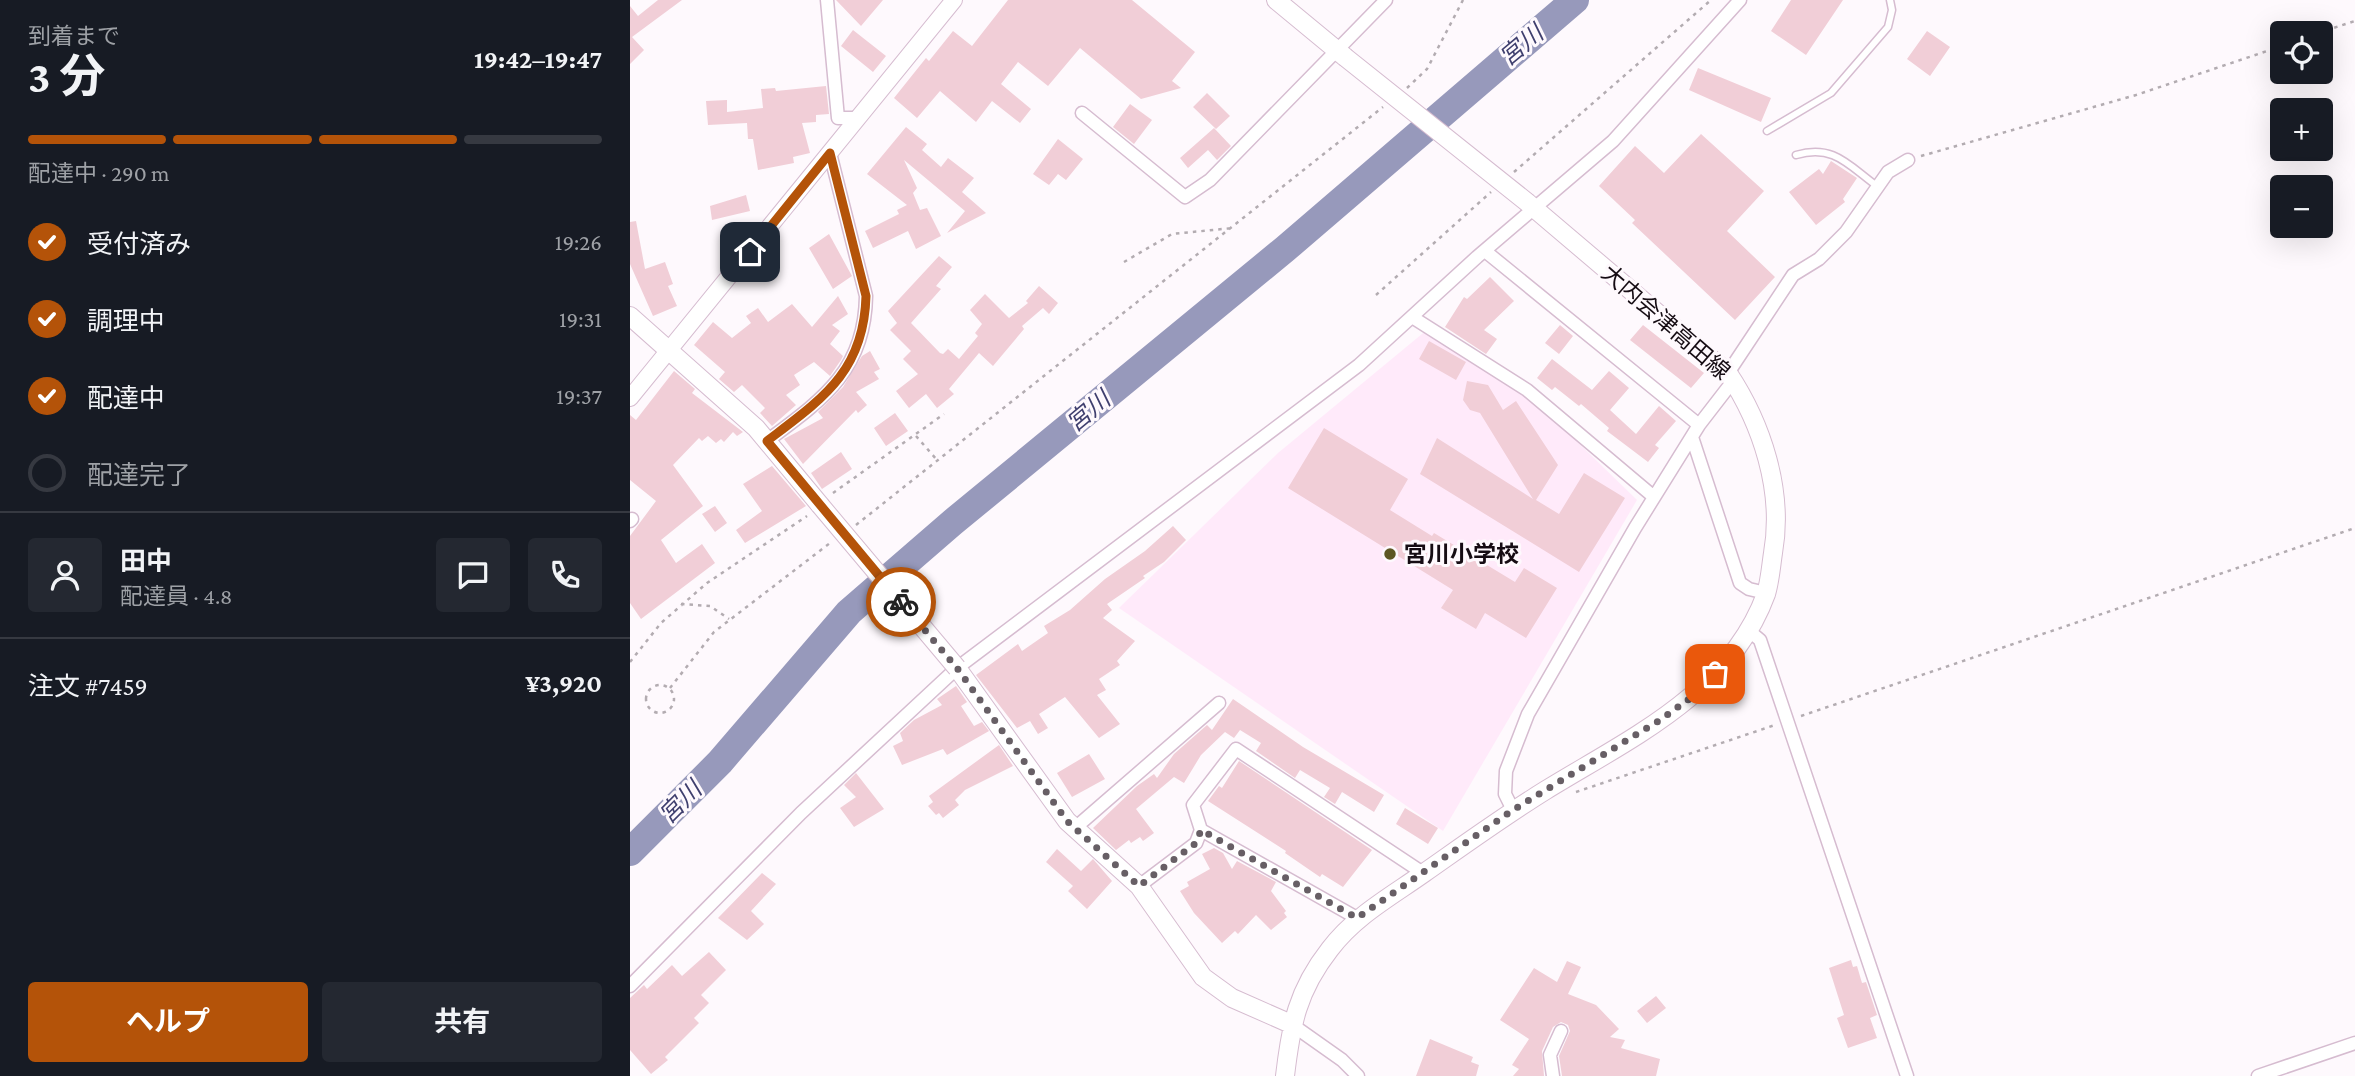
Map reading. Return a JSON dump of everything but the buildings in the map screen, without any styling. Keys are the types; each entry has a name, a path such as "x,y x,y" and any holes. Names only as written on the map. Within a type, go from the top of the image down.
{"main road":[{"name":"大内会津高田線","path":"1276,0 1531,206 1730,377 1752,419 1776,493 1777,530 1766,593 1748,630 1703,689 1660,720 1513,810 1357,918 1309,978 1291,1024 1284,1076"},
{"path":"630,316 767,441 957,668 1075,828 1139,886 1203,978 1232,998 1291,1024"}],"street":[{"path":"827,0 838,118 857,118"},
{"path":"630,398 954,0"},
{"path":"1082,113 1185,197 1210,180 1340,54 1386,0"},
{"path":"630,986 801,813 957,668 1359,365 1531,206 1613,141 1740,0"},
{"path":"767,441 813,406 841,379 853,360 866,315 866,296 830,153"},
{"path":"1513,810 1505,794 1506,771 1528,714 1654,497 1793,275 1819,259 1846,232 1888,172 1908,160"},
{"path":"1485,251 1699,425"},
{"path":"1412,317 1527,390 1654,497"},
{"path":"1692,437 1740,583 1749,589 1766,593"},
{"path":"1748,630 1760,640 1907,1076"},
{"path":"1075,828 1219,703"},
{"path":"1139,886 1196,843 1201,830 1194,805 1236,749 1423,873"},
{"path":"1201,830 1357,918"},
{"path":"1291,1024 1342,1060 1358,1076"},
{"path":"1553,1076 1550,1055 1561,1031"},
{"path":"2258,1076 2355,1043"}],"lane":[{"path":"1767,131 1831,93 1888,27 1892,10 1890,0"},
{"path":"1796,155 1810,151 1830,153 1877,186"}],"path":[{"path":"1404,90 1427,69 1463,0"},
{"path":"1509,176 1712,0"},
{"path":"2333,28 2355,21"},
{"path":"1908,160 2136,95 2270,50"},
{"path":"846,531 1393,99"},
{"path":"1376,295 1498,185"},
{"path":"1124,262 1172,234 1233,228"},
{"path":"630,662 681,604 732,564 820,505 844,482 944,414"},
{"path":"915,435 937,460"},
{"path":"1565,796 2355,528"},
{"path":"670,688 714,632 837,538"},
{"path":"681,604 710,606 729,619"},
{"path":"661,685 670,688 675,697 670,710 659,714 652,711 647,706 647,693 661,685"}],"shaded area":[{"name":"宮川小学校","path":"1428,329 1526,392 1637,500 1443,831 1119,608 1278,453"}],"waterway":[{"name":"宮川","path":"630,852 720,762 849,612 953,522 1285,249 1575,0"}],"way so far":[{"path":"901,602 957,668 1067,821 1139,886 1196,843 1201,830 1357,918 1513,810 1660,720 1703,689 1715,674"}],"place":[{"name":"宮川小学校","path":"1390,554"}],"route":[{"path":"750,252 830,153 866,296 866,315 853,360 841,379 813,406 767,441 901,602"}]}
